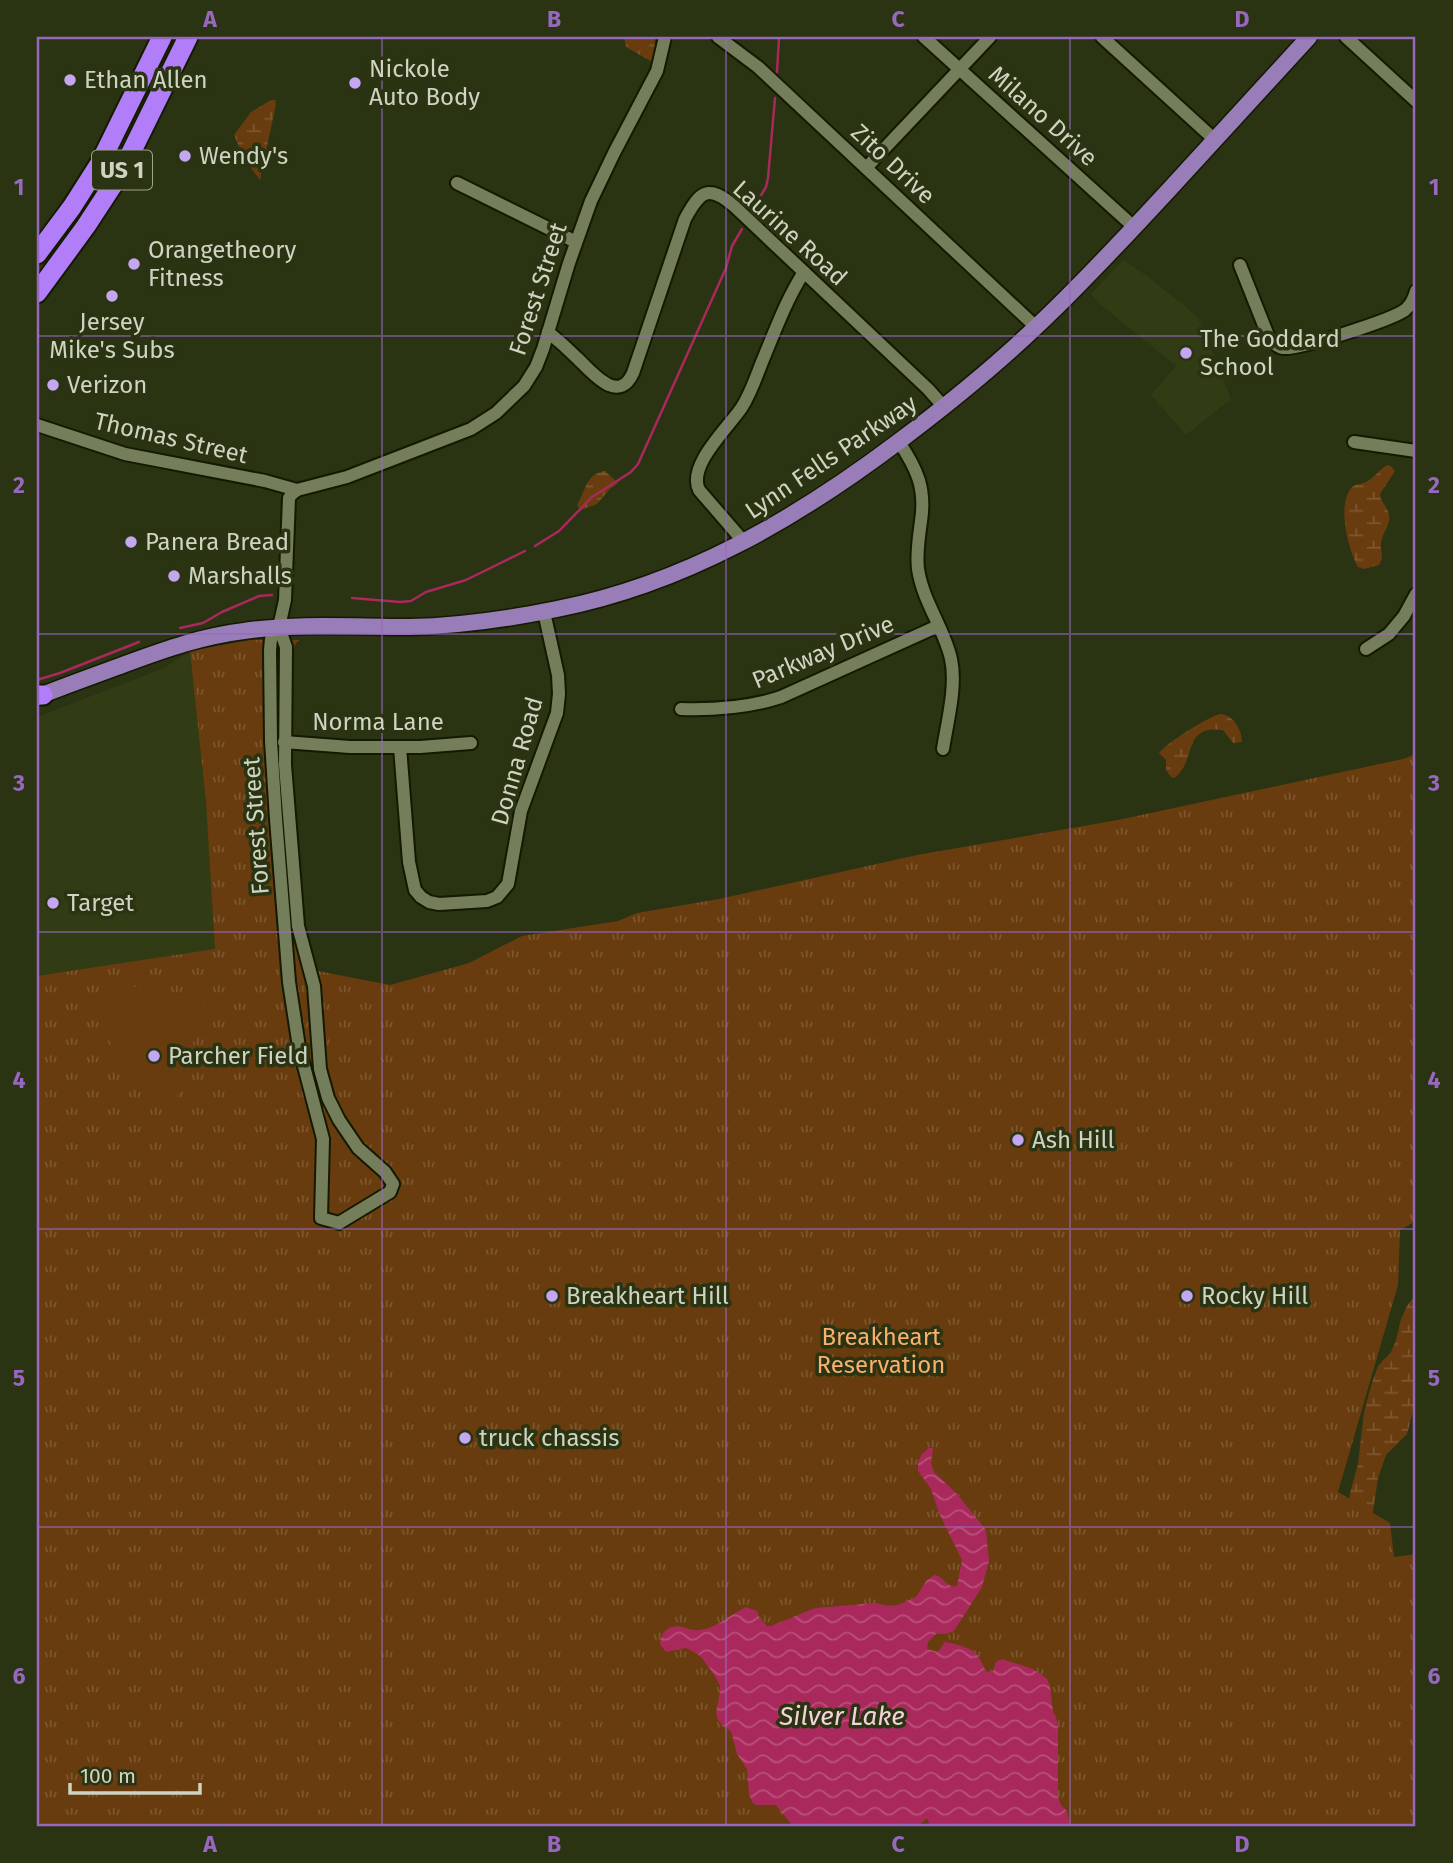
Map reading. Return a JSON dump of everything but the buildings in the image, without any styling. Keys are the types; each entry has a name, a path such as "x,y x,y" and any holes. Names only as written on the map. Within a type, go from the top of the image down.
{"highway":[{"name":"US 1","path":"37,254 100,163 162,37"},
{"name":"US 1","path":"37,293 122,171 188,37"}],"main road":[{"name":"Lynn Fells Parkway","path":"39,696 188,642 226,634 279,627 444,625 544,612 651,583 744,542 818,499 898,442 944,407 1037,327 1134,227 1309,37"}],"street":[{"name":"Forest Street","path":"279,627 286,647 284,742 298,926 314,986 320,1069 332,1109 358,1148 385,1172 393,1184 390,1192 339,1223 321,1218 323,1139 299,1047 288,968 271,747 270,650 271,639 279,627 285,597 289,498 297,490 347,477 480,424 524,386 536,367 576,243 600,181 657,71 665,37"},
{"name":"Zito Drive","path":"718,37 758,67 1037,327"},
{"name":"Milano Drive","path":"924,37 1134,227"},
{"path":"866,168 990,37"},
{"path":"1102,37 1215,140"},
{"path":"1346,37 1416,101"},
{"path":"457,183 576,243"},
{"name":"Laurine Road","path":"548,332 600,381 612,386 627,383 633,373 685,219 696,200 708,193 715,193 729,202 804,272 944,407"},
{"path":"1240,265 1268,336 1273,343 1284,348 1314,342 1396,315 1409,306 1416,291"},
{"path":"744,542 699,490 696,484 697,474 704,458 747,399 784,307 804,272"},
{"name":"Thomas Street","path":"37,425 125,454 265,481 297,490"},
{"path":"898,442 915,467 920,480 923,512 917,562 924,594 947,648 952,667 949,715 943,749"},
{"path":"1354,442 1416,451"},
{"path":"1366,649 1389,634 1404,616 1416,594"},
{"name":"Donna Road","path":"400,747 409,862 415,890 429,902 439,904 487,901 497,897 508,884 521,811 557,713 558,675 544,612"},
{"name":"Parkway Drive","path":"681,709 727,709 769,701 938,626"},
{"name":"Norma Lane","path":"284,742 350,747 471,743"},
{"path":"296,1023 316,1021"},
{"path":"317,1114 332,1109"}],"shaded area":[{"name":"The Goddard School","path":"1123,260 1198,317 1231,399 1186,435 1151,395 1176,366 1091,294"},
{"path":"190,651 206,802 216,950 37,976 37,717 164,668"}],"green space":[{"path":"624,37 655,37 654,63 626,47"},
{"path":"275,100 276,104 260,180 245,160 234,135 251,112"},
{"path":"1387,465 1395,471 1380,494 1389,519 1381,543 1382,559 1379,565 1364,569 1358,567 1351,550 1344,516 1345,505 1353,486 1369,480"},
{"path":"605,471 618,483 597,504 581,510 577,506 588,482 594,475"},
{"name":"Breakheart Reservation","path":"250,640 299,640 291,650 291,764 304,923 312,957 318,971 390,985 469,963 522,936 618,921 637,913 719,899 917,855 1118,820 1416,754 1416,1221 1400,1230 1398,1285 1338,1492 1390,1523 1394,1557 1416,1554 1416,1826 37,1826 37,976 215,949 206,802 190,651"},
{"path":"1220,714 1229,717 1236,724 1242,742 1233,743 1223,730 1201,733 1191,746 1181,771 1174,778 1171,777 1166,770 1166,760 1159,753 1188,731"},
{"name":"Parcher Field","path":"99,981 194,996 204,1006 175,1103 130,1071 109,1041"},
{"path":"1416,1294 1416,1399 1407,1434 1386,1455 1378,1478 1371,1525 1346,1519 1371,1386 1378,1366 1391,1352 1401,1319"}],"water":[{"name":"Silver Lake","path":"929,1448 933,1448 931,1464 934,1472 957,1494 986,1530 989,1561 982,1587 954,1631 936,1634 928,1642 927,1649 938,1652 945,1642 958,1645 975,1653 987,1672 993,1671 996,1662 1002,1659 1033,1669 1047,1679 1058,1726 1058,1797 1067,1811 1070,1826 930,1826 927,1818 918,1826 792,1825 776,1805 753,1803 749,1795 747,1769 737,1754 731,1731 723,1726 717,1716 720,1686 706,1663 686,1648 666,1652 660,1644 663,1633 669,1628 679,1626 706,1629 746,1607 757,1611 767,1626 771,1626 815,1608 876,1603 898,1605 916,1597 927,1580 935,1575 951,1586 957,1586 962,1560 939,1513 931,1489 918,1471 918,1462"}],"waterway":[{"path":"777,72 779,37"},
{"path":"752,210 766,187 768,178 775,98"},
{"path":"535,546 559,531 592,497 631,472 638,464 726,268 732,246 742,229"},
{"path":"352,598 411,601 426,592 466,580 525,551"},
{"path":"180,628 203,623 259,596 272,595"},
{"path":"37,680 139,642"}],"place":[{"name":"Ethan Allen","path":"70,80"},
{"name":"Nickole Auto Body","path":"355,83"},
{"name":"Wendy's","path":"185,156"},
{"name":"Orangetheory Fitness","path":"134,264"},
{"name":"Jersey Mike's Subs","path":"112,296"},
{"name":"The Goddard School","path":"1186,353"},
{"name":"Verizon","path":"53,385"},
{"name":"Panera Bread","path":"131,542"},
{"name":"Marshalls","path":"174,576"},
{"name":"Target","path":"53,903"},
{"name":"Parcher Field","path":"154,1056"},
{"name":"Ash Hill","path":"1018,1140"},
{"name":"Breakheart Hill","path":"552,1296"},
{"name":"Rocky Hill","path":"1187,1296"},
{"name":"truck chassis","path":"465,1438"}]}
